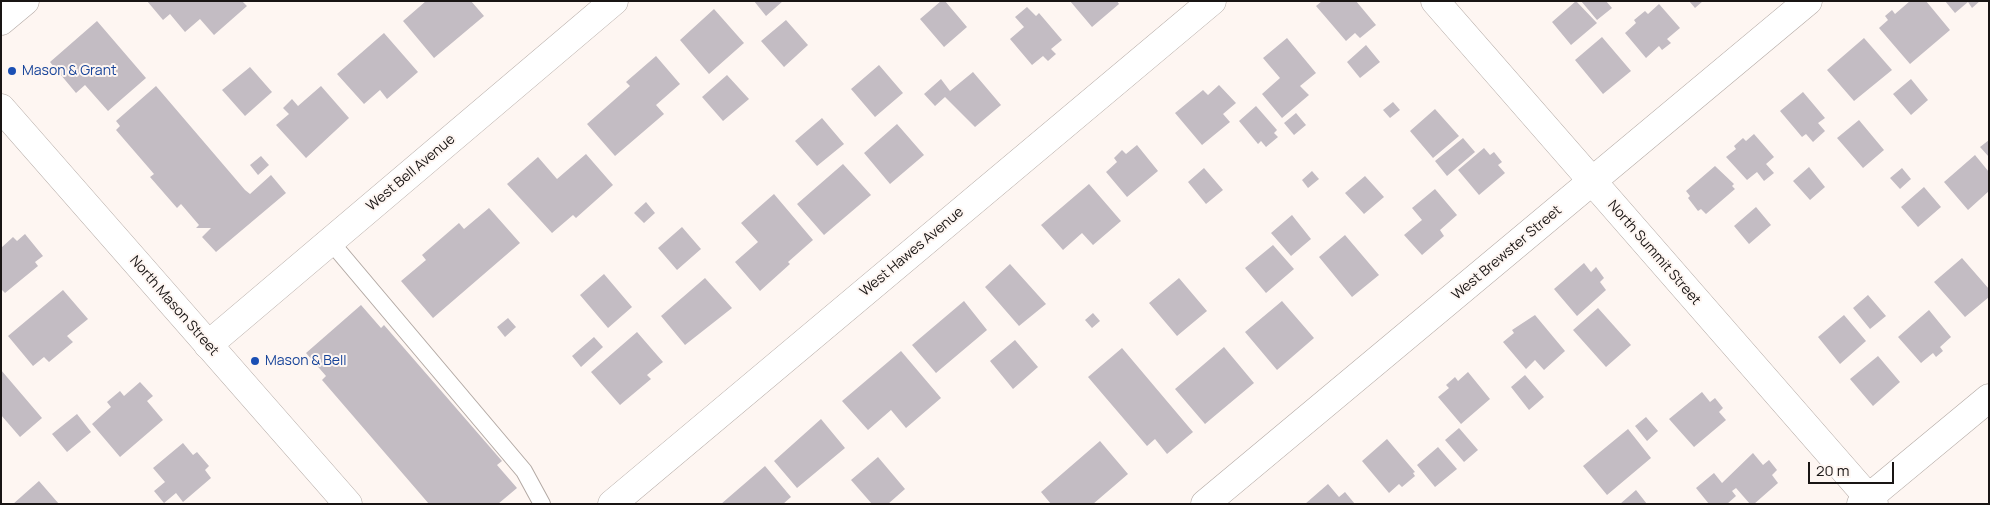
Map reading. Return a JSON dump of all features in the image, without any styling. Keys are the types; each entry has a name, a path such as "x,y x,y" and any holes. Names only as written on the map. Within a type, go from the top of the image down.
{"street":[{"path":"1,21 25,1"},
{"name":"West Bell Avenue","path":"208,345 614,1"},
{"name":"West Hawes Avenue","path":"612,504 1212,1"},
{"name":"North Summit Street","path":"1435,1 1868,502"},
{"name":"West Brewster Street","path":"1206,504 1808,1"},
{"name":"North Mason Street","path":"1,108 348,504"},
{"path":"1868,502 1989,398"}],"lane":[{"path":"330,241 524,471 542,504"}],"building":[{"path":"147,1 242,1 247,6 214,35 200,19 185,32 170,14 163,20"},
{"path":"426,1 471,1 484,16 434,58 403,21"},
{"path":"754,1 783,1 766,16"},
{"path":"941,1 945,1 967,27 944,47 920,19"},
{"path":"1070,1 1117,1 1119,4 1092,27"},
{"path":"1322,1 1356,1 1376,25 1360,38 1355,33 1346,41 1316,6"},
{"path":"1576,1 1597,23 1571,45 1552,22"},
{"path":"1581,1 1606,1 1612,8 1597,20"},
{"path":"1689,1 1703,1 1695,8"},
{"path":"1910,1 1926,1 1950,30 1910,64 1879,28 1888,20 1885,16 1892,10 1895,14"},
{"path":"1945,1 1980,1 1972,8 1968,2 1955,13"},
{"path":"1659,4 1680,28 1667,39 1671,43 1662,50 1659,46 1646,58 1625,33 1636,23 1634,20 1645,11 1648,14"},
{"path":"1027,7 1036,16 1039,13 1062,40 1051,49 1056,54 1048,61 1043,56 1032,65 1010,39 1024,27 1015,17"},
{"path":"714,9 744,43 709,74 680,40"},
{"path":"786,20 808,45 784,67 761,41"},
{"path":"97,21 146,78 108,111 85,85 76,93 50,62"},
{"path":"384,33 418,72 387,99 380,90 364,104 337,74"},
{"path":"1602,37 1631,71 1603,94 1575,60"},
{"path":"1287,38 1316,73 1300,86 1309,95 1282,118 1262,94 1280,78 1263,58"},
{"path":"1864,38 1892,70 1854,101 1827,70"},
{"path":"1366,45 1380,62 1360,78 1347,62"},
{"path":"656,56 680,84 656,105 664,114 615,156 587,124 630,86 626,82"},
{"path":"879,65 903,93 875,117 851,89"},
{"path":"250,67 272,92 245,116 222,90"},
{"path":"973,72 1001,105 975,127 945,97 935,106 924,94 941,79 950,91"},
{"path":"727,75 749,99 723,121 702,97"},
{"path":"1911,79 1928,100 1911,115 1893,94"},
{"path":"1219,85 1236,103 1223,114 1230,122 1202,145 1175,113 1203,90 1208,95"},
{"path":"156,86 245,190 250,194 271,175 286,193 216,252 202,237 211,228 196,228 199,225 181,204 177,208 150,177 154,174 116,130 120,126 116,121"},
{"path":"321,86 349,118 306,158 276,125 289,114 283,108 292,99 298,106"},
{"path":"1803,92 1825,118 1818,123 1825,131 1813,142 1806,134 1802,137 1780,111"},
{"path":"1393,102 1400,110 1390,118 1383,110"},
{"path":"1256,106 1277,130 1274,133 1278,137 1266,147 1261,141 1258,144 1239,121"},
{"path":"1435,109 1459,136 1433,158 1410,131"},
{"path":"1296,113 1306,125 1294,135 1284,123"},
{"path":"822,118 844,144 817,166 795,141"},
{"path":"1859,120 1884,150 1863,168 1837,138"},
{"path":"897,124 924,155 890,184 864,153"},
{"path":"1754,134 1774,157 1766,164 1774,173 1764,181 1757,172 1747,180 1726,157 1736,149 1734,146 1743,138 1746,141"},
{"path":"1463,138 1475,152 1447,176 1435,161"},
{"path":"1989,140 1989,157 1980,147"},
{"path":"1137,145 1158,171 1127,197 1106,172 1117,162 1114,158 1122,150 1126,154"},
{"path":"1484,148 1490,155 1494,152 1502,162 1498,165 1505,173 1479,195 1458,170"},
{"path":"586,154 613,185 576,218 573,215 552,233 507,184 538,157 557,179"},
{"path":"1975,155 1989,172 1989,191 1968,210 1944,182"},
{"path":"261,156 269,165 258,175 250,165"},
{"path":"843,164 871,195 824,235 797,204"},
{"path":"1715,166 1734,184 1732,186 1735,189 1706,214 1701,209 1698,211 1688,198 1690,196 1686,191"},
{"path":"1809,167 1825,187 1810,200 1793,181"},
{"path":"1204,168 1223,190 1206,204 1188,182"},
{"path":"1902,168 1911,179 1900,189 1890,178"},
{"path":"1312,171 1319,179 1308,188 1302,180"},
{"path":"1365,176 1384,197 1364,214 1345,193"},
{"path":"1089,184 1121,221 1093,245 1082,233 1063,250 1041,225"},
{"path":"1924,187 1941,207 1918,227 1901,207"},
{"path":"1435,189 1457,215 1440,230 1444,236 1422,255 1404,235 1422,220 1412,208"},
{"path":"774,194 813,240 760,291 735,262 758,242 741,223"},
{"path":"646,202 655,213 644,223 634,213"},
{"path":"1756,207 1771,225 1749,244 1734,226"},
{"path":"489,208 520,243 433,318 401,281 426,260 422,255 459,223 464,229"},
{"path":"1292,215 1311,239 1291,256 1271,233"},
{"path":"682,227 701,249 677,270 658,248"},
{"path":"25,234 43,256 35,262 38,266 5,293 1,289 1,248 13,237 17,241"},
{"path":"1345,235 1379,275 1352,297 1319,257"},
{"path":"1273,245 1294,269 1266,293 1245,268"},
{"path":"1962,258 1989,289 1989,297 1965,317 1934,282"},
{"path":"1584,263 1591,272 1596,267 1604,278 1600,282 1606,290 1577,316 1554,289"},
{"path":"1010,264 1046,304 1019,326 985,287"},
{"path":"604,274 632,307 608,328 580,295"},
{"path":"705,278 732,308 685,345 661,316"},
{"path":"1179,278 1207,311 1177,336 1149,303"},
{"path":"63,290 88,319 67,336 73,342 49,362 44,357 33,366 8,336"},
{"path":"1868,295 1886,316 1870,329 1853,308"},
{"path":"964,301 987,330 936,373 912,345"},
{"path":"1282,301 1314,338 1277,370 1245,332"},
{"path":"361,305 381,328 384,325 502,461 497,465 517,488 498,504 429,504 322,380 326,376 306,353"},
{"path":"1598,308 1631,345 1606,367 1573,330"},
{"path":"1929,310 1951,337 1940,347 1943,351 1936,357 1933,353 1921,363 1898,337"},
{"path":"1093,313 1100,321 1092,328 1085,320"},
{"path":"1535,315 1565,351 1544,370 1535,360 1526,369 1503,342 1514,333 1512,330"},
{"path":"1844,315 1866,341 1840,364 1818,337"},
{"path":"508,318 516,327 505,337 497,327"},
{"path":"637,332 663,362 647,375 651,379 620,405 591,372"},
{"path":"594,337 603,347 581,367 572,356"},
{"path":"1015,340 1038,367 1013,389 990,361"},
{"path":"1224,347 1254,383 1205,424 1175,389"},
{"path":"1122,348 1193,432 1167,454 1155,439 1147,446 1088,377"},
{"path":"901,351 941,398 906,428 891,410 868,430 842,401"},
{"path":"1878,356 1900,382 1873,406 1850,379"},
{"path":"1,370 42,418 20,437 1,415"},
{"path":"1468,372 1490,399 1461,424 1438,397 1449,388 1446,385 1455,377 1458,381"},
{"path":"1525,375 1544,397 1529,410 1511,387"},
{"path":"140,382 153,396 147,401 163,420 120,457 92,424 111,407 107,402 120,391 124,396"},
{"path":"1702,392 1710,402 1715,398 1723,408 1719,412 1726,420 1694,447 1669,419"},
{"path":"77,414 91,432 67,452 52,434"},
{"path":"1646,417 1658,431 1647,441 1635,426"},
{"path":"821,419 845,448 797,488 774,461"},
{"path":"1459,428 1478,450 1464,462 1445,440"},
{"path":"1628,429 1651,458 1607,495 1583,466"},
{"path":"1387,439 1415,472 1413,473 1415,476 1402,487 1399,484 1389,493 1362,461"},
{"path":"1100,441 1128,474 1093,504 1051,504 1041,492"},
{"path":"183,443 193,455 197,452 209,466 205,470 211,478 183,502 176,493 164,503 154,491 165,482 153,468"},
{"path":"1438,447 1457,469 1435,487 1417,465"},
{"path":"1753,453 1763,465 1769,460 1777,470 1772,475 1778,483 1754,504 1750,504 1736,488 1732,491 1736,496 1727,504 1709,504 1696,488 1714,473 1722,483"},
{"path":"878,457 905,489 888,504 872,504 851,480"},
{"path":"765,466 791,497 783,504 721,504"},
{"path":"39,481 59,504 13,504"},
{"path":"1328,484 1339,497 1345,492 1355,504 1305,504"},
{"path":"1636,490 1647,504 1620,504"}],"place":[{"name":"Mason & Grant","path":"12,71"},
{"name":"Mason & Bell","path":"255,361"}]}
